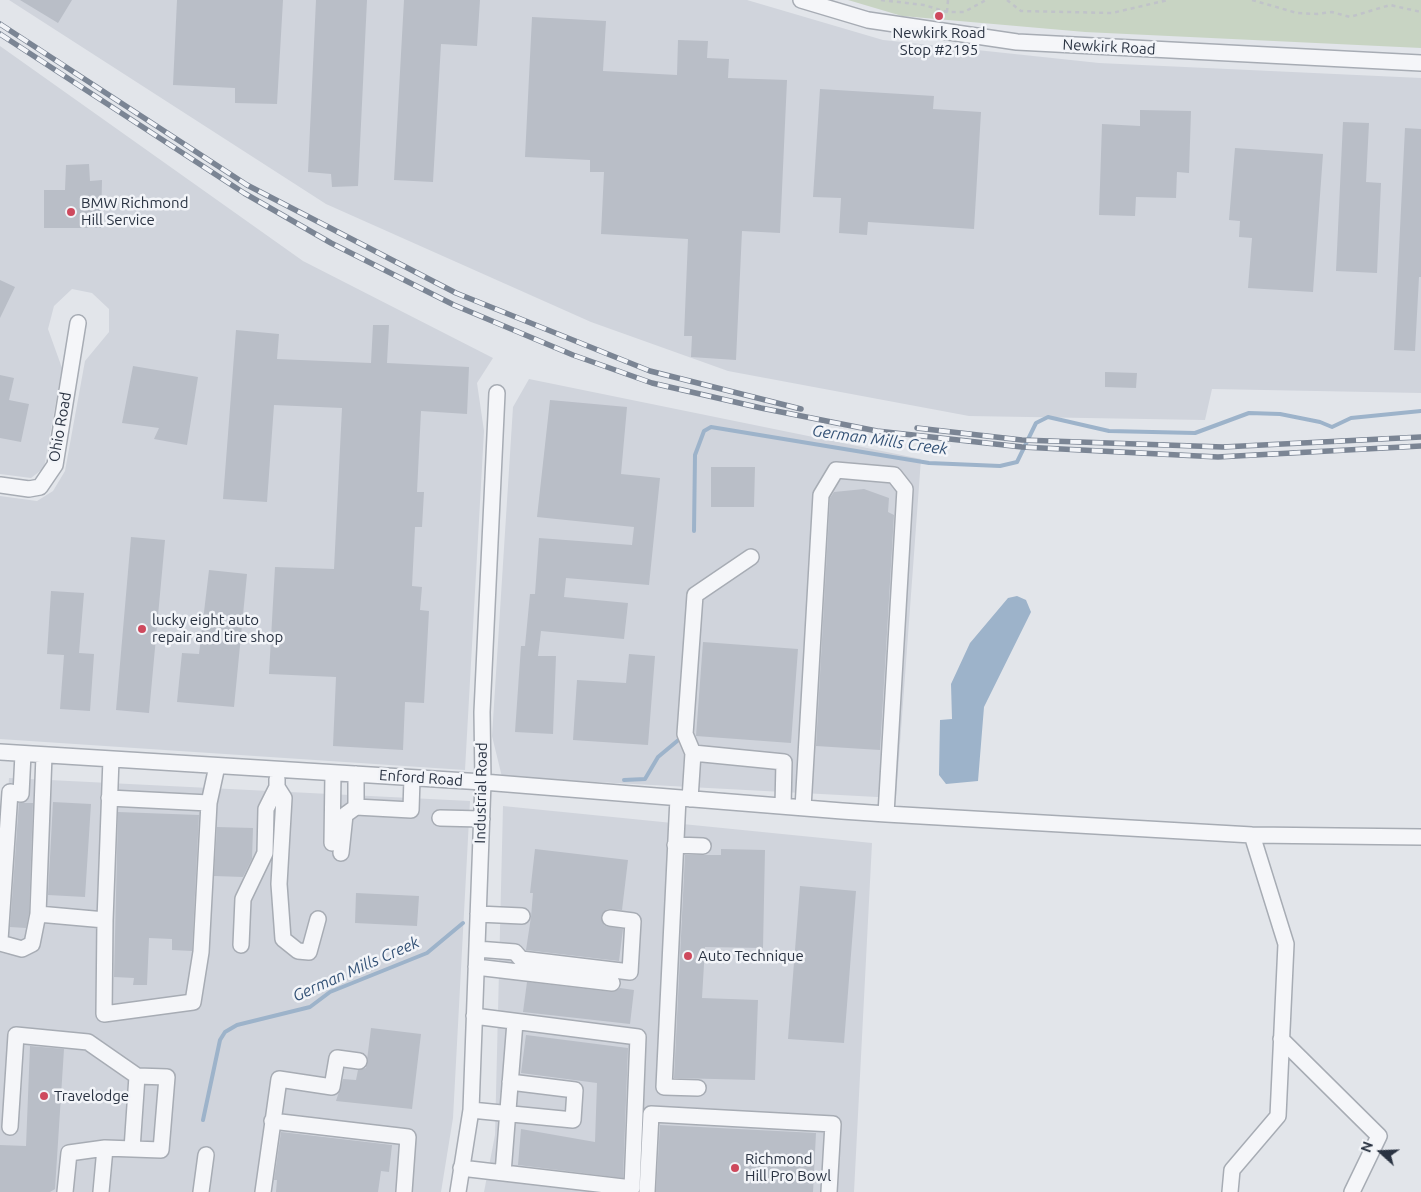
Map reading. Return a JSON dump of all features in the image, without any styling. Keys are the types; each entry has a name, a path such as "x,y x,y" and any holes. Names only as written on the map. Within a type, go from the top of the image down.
{"street":[{"name":"Newkirk Road","path":"800,0 868,20 1017,42 1421,63"},
{"name":"Ohio Road","path":"0,485 29,489 40,487 55,465 78,323"},
{"name":"Industrial Road","path":"458,1192 471,1110 482,819 482,712 497,394"},
{"path":"803,808 821,494 836,470 894,475 905,489 886,814"},
{"path":"698,1088 664,1087 676,845 694,753 686,734 695,594 751,557"},
{"name":"Enford Road","path":"0,752 483,782 886,814 1252,835 1421,837"},
{"path":"694,753 784,762 783,806"},
{"path":"23,754 21,794 10,792 0,941 22,949 32,944 38,914 44,755"},
{"path":"111,759 105,920 104,1014 193,1002 201,952 209,803 217,766"},
{"path":"241,945 243,899 264,853 266,809 276,787 277,770"},
{"path":"333,773 337,848 345,815 356,807 411,810 412,778"},
{"path":"356,774 356,807"},
{"path":"276,787 284,798 279,884 283,939 298,951 309,952 318,919"},
{"path":"110,798 209,803"},
{"path":"440,818 482,819"},
{"path":"1230,1192 1232,1170 1278,1116 1286,944 1252,835"},
{"path":"676,845 703,846"},
{"path":"38,914 105,920"},
{"path":"478,914 522,916"},
{"path":"477,949 515,952 521,959 630,972 633,920 610,918"},
{"path":"476,967 612,983"},
{"path":"462,1168 632,1188 638,1037 474,1016"},
{"path":"502,1173 515,1022"},
{"path":"10,1127 16,1035 88,1042 136,1076 167,1078 162,1150 105,1148 69,1152 66,1192"},
{"path":"1282,1039 1379,1136 1352,1192"},
{"path":"262,1192 279,1079 332,1087 337,1058 360,1061"},
{"path":"132,1149 136,1076"},
{"path":"471,1110 573,1120 575,1090 510,1082"},
{"path":"635,1113 833,1124 829,1192"},
{"path":"647,1192 651,1114"},
{"path":"272,1121 408,1137 404,1192"},
{"path":"101,1192 105,1148"},
{"path":"202,1192 206,1155"}],"path":[{"path":"882,0 924,5 948,12 964,12 978,2 986,0"},
{"path":"948,0 948,12"},
{"path":"1007,0 1021,11 1112,13 1168,0"},
{"path":"1252,0 1297,13 1317,14 1332,12 1350,16 1390,6 1421,12"}],"shaded area":[{"path":"9,0 747,0 883,40 1099,63 1421,78 1421,393 1212,389 1205,420 969,416 728,371 591,322 326,204"},
{"path":"0,46 303,261 493,358 477,383 484,431 465,770 0,739 0,496 37,501 53,491 65,471 85,361 109,332 109,309 92,293 72,289 54,306 48,329 62,368 44,468 31,478 0,474"},
{"path":"529,379 921,459 896,798 502,777 492,736 513,407"},
{"path":"9,778 470,801 453,1118 441,1192 0,1192 0,905"},
{"path":"503,806 872,843 854,1192 484,1192 495,1135"}],"green space":[{"path":"848,0 1421,0 1421,48 1085,32 902,16"}],"water":[{"path":"1017,596 1026,600 1031,612 984,707 978,781 946,784 939,775 940,720 952,719 951,684 970,643 1008,598"}],"building":[{"path":"20,0 72,0 58,23"},
{"path":"177,0 283,0 277,104 235,103 235,88 173,85"},
{"path":"316,0 367,0 358,186 332,187 331,174 308,172"},
{"path":"404,0 480,0 477,46 441,44 433,182 394,180"},
{"path":"532,17 606,21 603,71 677,75 678,40 708,41 707,58 729,59 728,78 787,80 780,233 742,231 736,360 691,357 692,336 684,336 688,239 601,234 604,172 590,172 590,160 525,157"},
{"path":"820,89 934,96 933,109 981,112 974,229 868,222 867,235 839,233 841,198 813,197"},
{"path":"1140,110 1191,111 1189,173 1177,172 1176,198 1136,197 1135,216 1099,215 1102,124 1140,126"},
{"path":"1343,122 1369,123 1366,182 1381,183 1377,273 1336,271"},
{"path":"1405,128 1421,129 1421,277 1419,277 1415,351 1394,350"},
{"path":"1235,148 1323,154 1313,292 1248,288 1252,238 1239,237 1240,221 1229,220"},
{"path":"89,164 90,181 102,180 101,228 44,228 44,190 65,190 66,165"},
{"path":"0,280 15,287 0,318"},
{"path":"373,325 389,325 387,363 469,367 467,414 421,411 417,492 424,492 422,527 415,527 412,586 422,587 420,610 429,611 424,703 405,702 403,750 333,746 336,677 269,674 275,567 334,569 342,408 274,405 267,502 223,499 236,330 279,334 277,359 371,363"},
{"path":"133,366 198,377 187,445 154,439 159,428 122,423"},
{"path":"1105,372 1137,373 1136,388 1105,387"},
{"path":"0,375 14,378 9,400 29,404 21,442 0,438"},
{"path":"550,400 627,407 621,474 660,478 649,585 566,578 564,597 628,603 624,639 541,631 538,656 556,656 553,734 515,732 521,646 525,646 530,594 535,594 539,538 632,545 634,527 537,517"},
{"path":"711,467 755,467 754,507 711,507"},
{"path":"864,489 889,498 888,512 894,515 880,750 816,746 830,498 834,492"},
{"path":"131,537 165,540 149,713 116,710"},
{"path":"209,570 247,574 234,707 177,702 182,653 199,654"},
{"path":"51,591 84,593 79,653 94,654 90,711 60,709 64,655 47,654"},
{"path":"703,642 798,649 791,743 696,736"},
{"path":"629,654 655,656 648,745 573,740 577,680 626,683"},
{"path":"53,802 91,804 85,897 48,895"},
{"path":"19,803 33,803 29,913 26,928 10,927"},
{"path":"118,812 199,815 192,951 172,950 172,939 149,938 147,985 133,985 134,978 114,977"},
{"path":"217,827 253,828 252,859 243,877 214,876"},
{"path":"535,849 628,860 622,910 607,909 601,917 605,926 623,929 619,961 526,950 531,917 533,893 530,893"},
{"path":"721,849 765,850 763,948 705,947 702,998 758,1000 755,1080 674,1078 685,855 721,855"},
{"path":"800,886 856,891 844,1043 788,1039"},
{"path":"356,893 419,896 417,926 355,923"},
{"path":"527,982 611,992 620,988 634,990 630,1024 523,1012"},
{"path":"371,1028 421,1034 412,1109 336,1101 343,1079 356,1080 358,1070 366,1068"},
{"path":"526,1035 628,1048 623,1178 518,1165 521,1129 595,1142 597,1083 521,1073"},
{"name":"Travelodge","path":"30,1046 64,1049 55,1189 50,1192 0,1192 0,1145 26,1146"},
{"path":"660,1125 816,1133 813,1192 656,1192"},
{"path":"281,1132 392,1145 389,1172 381,1171 378,1192 276,1192 277,1180 274,1180"}],"waterway":[{"name":"German Mills Creek","path":"694,531 695,455 704,431 711,427 929,463 1000,466 1017,462 1036,423 1048,417 1109,431 1195,433 1249,413 1280,414 1320,422 1332,427 1351,418 1421,411"},
{"name":"German Mills Creek","path":"624,780 645,779 658,757 682,737"},
{"name":"German Mills Creek","path":"203,1120 220,1040 225,1032 237,1025 310,1007 330,992 427,953 463,923"}],"railway":[{"path":"0,24 247,185 456,293 650,371 801,409"},
{"path":"0,34 244,193 331,243 454,305 573,355 652,383 761,408 877,431 1022,447 1218,457 1421,446"},
{"path":"917,428 1022,440 1223,447 1421,437"}],"place":[{"name":"Newkirk Road Stop #2195","path":"939,16"},
{"name":"BMW Richmond Hill Service","path":"71,212"},
{"name":"lucky eight auto repair and tire shop","path":"142,629"},
{"name":"Auto Technique","path":"688,956"},
{"name":"Travelodge","path":"44,1096"},
{"name":"Richmond Hill Pro Bowl","path":"735,1168"}]}
